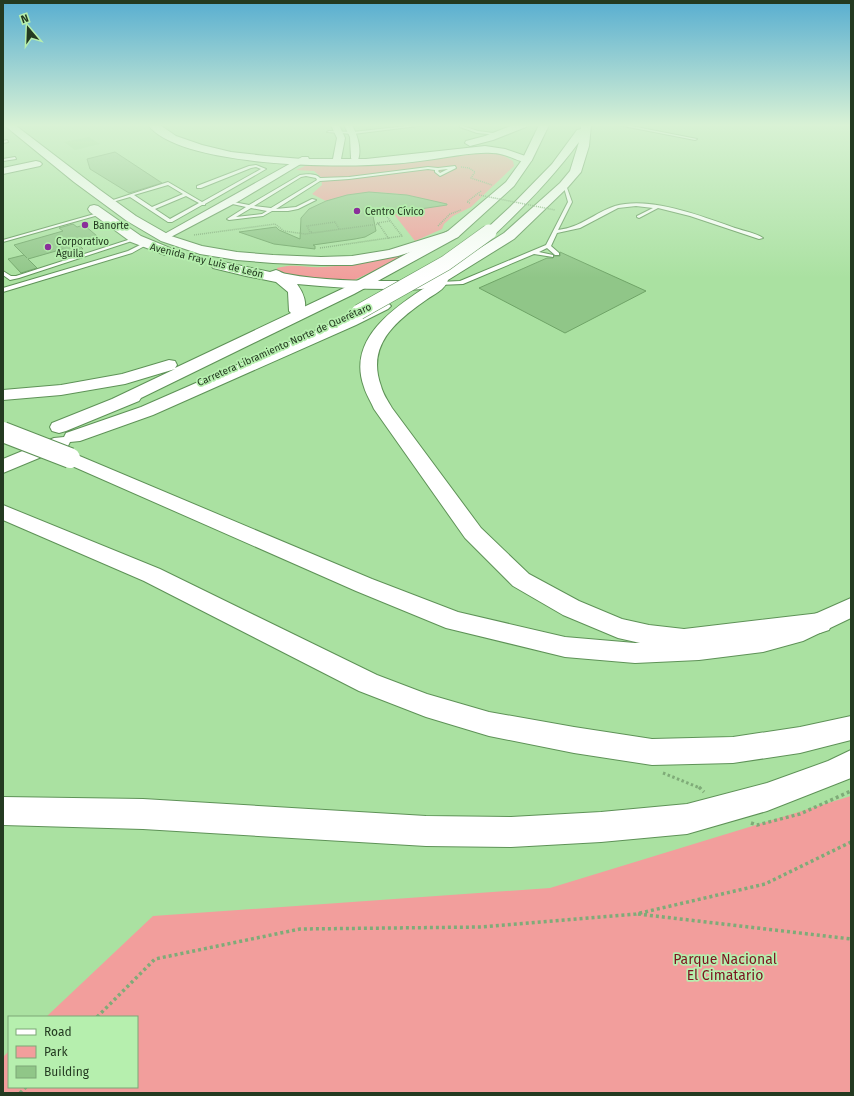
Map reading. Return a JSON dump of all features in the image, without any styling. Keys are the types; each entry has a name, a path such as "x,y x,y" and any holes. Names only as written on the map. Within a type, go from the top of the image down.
{"main road":[{"name":"Avenida Fray Luis de León","path":"74,176 150,230 181,243 216,252 258,258 319,262 345,261 379,256 454,234"},
{"path":"119,402 349,291 454,234 520,176"},
{"name":"Carretera Libramiento Norte de Querétaro","path":"482,232 514,197 527,176"},
{"name":"Carretera Libramiento Norte de Querétaro","path":"3,467 71,448 446,263 482,232 514,210 546,176"},
{"path":"71,448 146,411 351,322 435,282 509,236 564,185 571,176"},
{"path":"61,183 78,179"},
{"path":"470,260 441,269 430,270 423,270 417,264 419,261 461,235 514,190 510,184"},
{"name":"Avenida Fray Luis de León","path":"84,201 100,214 141,242 168,252 256,274 360,284 435,282"},
{"path":"296,260 276,265 274,270 280,277 293,287 298,297 297,311"},
{"path":"306,280 321,277 328,272 329,269 327,266 319,262"},
{"path":"435,282 383,327 370,348 367,373 378,401 383,409 469,527 498,559 521,580 546,596 594,619 618,628 648,635 684,639 820,623"},
{"path":"3,395 61,390 125,379 184,361 337,292 360,284"},
{"name":"Carretera Libramiento Norte de Querétaro","path":"3,450 353,309"},
{"path":"3,432 71,448 364,586 455,621 557,645 635,653 699,650 763,642 794,634 851,607"},
{"path":"3,512 152,575 368,683 426,705 489,724 652,752 733,750 800,740 851,728"},
{"path":"3,811 143,814 426,831 518,832 601,827 688,819 767,797 837,771 851,763"}],"street":[{"path":"164,237 275,176"}],"lane":[{"path":"199,187 227,176"},
{"path":"134,196 170,221 252,176"},
{"path":"300,176 229,219 260,216 319,180 364,176"},
{"path":"315,176 319,180"},
{"path":"111,203 168,183 203,204"},
{"path":"435,282 461,283 548,246 570,202 564,185"},
{"path":"152,209 187,194"},
{"path":"233,200 254,203 272,209"},
{"path":"233,200 249,206 283,210 298,208 314,200"},
{"path":"554,232 577,227 607,211 622,206 642,204 657,207 761,238"},
{"path":"640,217 657,207"},
{"path":"3,241 100,214"},
{"path":"3,273 10,278 17,277 141,242"},
{"path":"3,290 124,254 141,242"},
{"path":"548,246 557,254"},
{"path":"534,252 551,256"}],"path":[{"path":"472,176 471,178 492,185 491,188"},
{"path":"486,192 480,196 555,210"},
{"path":"468,207 472,205"},
{"path":"435,230 450,214 464,209"},
{"path":"296,260 319,248 402,236 385,214"},
{"path":"196,234 275,224 288,233 305,234 390,221"},
{"path":"319,232 310,232 307,226 335,222 339,229"},
{"path":"379,223 391,240"},
{"path":"97,1016 155,959 300,929 481,927 636,914 765,884 851,842"},
{"path":"636,914 851,939"}],"green space":[{"path":"320,176 503,176 471,207 453,216 444,224 442,229 415,241 393,213 437,206 407,195 369,192 347,195 326,201 312,194 322,185"},
{"path":"420,249 352,281 281,276 277,274 277,268 295,266 323,267 348,265 384,259"},
{"name":"Parque Nacional El Cimatario","path":"851,796 851,1093 3,1093 3,1057 8,1052 8,1088 138,1088 138,1016 47,1016 153,916 550,888"}],"building":[{"path":"102,176 152,176 162,183 129,193"},
{"path":"369,192 407,195 447,205 373,216 376,231 365,237 313,245 315,246 315,249 274,244 239,232 276,227 279,230 300,239 301,218 309,209 326,201 347,195"},
{"name":"Corporativo Aguila","path":"73,224 77,227 84,225 97,236 76,242 83,249 69,253 63,249 28,259 37,268 21,273 8,259 24,255 14,245 63,231 59,228"},
{"path":"560,252 646,291 565,333 479,288 547,258 560,256"}],"place":[{"name":"Centro Cívico","path":"357,211"},
{"name":"Banorte","path":"85,225"},
{"name":"Corporativo Aguila","path":"48,247"}]}
